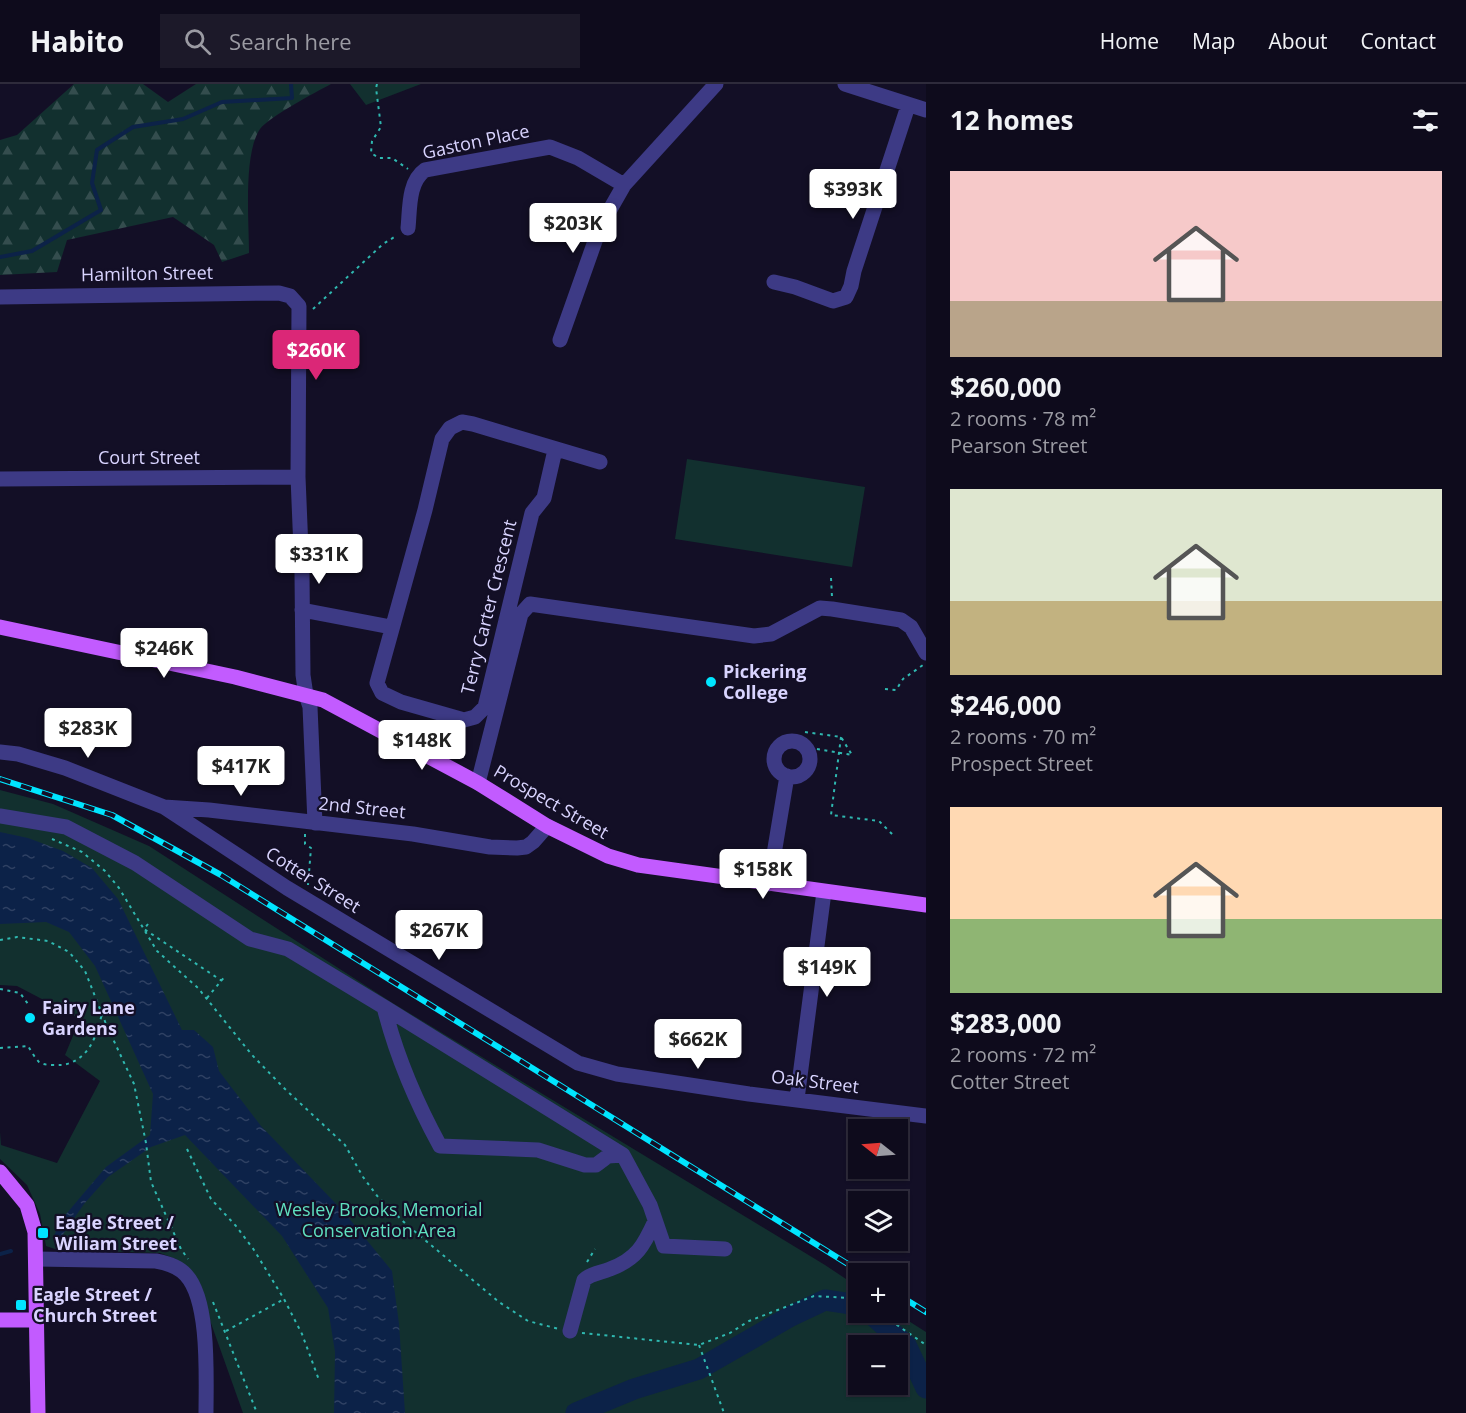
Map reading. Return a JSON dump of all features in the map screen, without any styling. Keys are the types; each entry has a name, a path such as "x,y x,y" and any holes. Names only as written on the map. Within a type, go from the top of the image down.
{"main road":[{"name":"Prospect Street","path":"0,627 235,677 306,695 333,705 478,783 547,826 608,856 638,865 926,905"},
{"path":"0,1172 27,1205 35,1232 38,1413"},
{"path":"0,1320 37,1320"}],"street":[{"path":"560,340 600,227 624,185 716,84"},
{"path":"845,84 926,110"},
{"path":"774,282 833,301 846,297 908,106"},
{"name":"Gaston Place","path":"408,228 412,189 418,175 425,170 550,147 578,158 624,185"},
{"name":"Hamilton Street","path":"0,297 279,292 299,306 300,321"},
{"path":"300,321 298,477 303,679 310,707 309,822"},
{"name":"Terry Carter Crescent","path":"555,450 544,498 532,513 485,707 474,717 464,720 401,702 382,693 377,683 391,627 425,510 442,439 450,428 462,422 473,424 600,462"},
{"name":"Court Street","path":"0,479 298,477"},
{"path":"478,783 521,615 530,604 754,636 771,634 820,608 832,609 901,620 911,627 926,653"},
{"path":"302,610 391,627"},
{"path":"805,739 810,759 809,765 800,775 787,776 781,773 774,762 777,749 787,741 800,743 805,739"},
{"name":"Cotter Street","path":"0,752 18,754 65,768 164,807 306,900 578,1063 593,1068"},
{"path":"769,884 787,776"},
{"name":"2nd Street","path":"164,807 209,810 517,848 525,847 532,842 547,826"},
{"path":"0,816 66,827 135,863 250,939 288,949 623,1155 650,1205 664,1246 725,1249"},
{"path":"797,1099 824,892"},
{"path":"384,1007 395,1046 424,1116 440,1146 538,1150 585,1165 596,1164 608,1156 623,1155"},
{"name":"Oak Street","path":"593,1068 705,1088 926,1116"},
{"path":"570,1331 584,1280 589,1276 626,1263 643,1247 655,1221"},
{"path":"36,1259 156,1261 171,1264 186,1274 195,1290 202,1321 206,1413"}],"path":[{"path":"377,84 381,127 372,141 371,153 379,159 392,158 418,175"},
{"path":"300,321 383,244 408,228"},
{"path":"831,578 832,609"},
{"path":"885,689 896,690 903,679 926,663"},
{"path":"805,739 841,736"},
{"path":"805,739 839,753 852,755 841,736"},
{"path":"841,736 831,815 879,821 894,836"},
{"path":"306,900 311,848 305,844 309,822"},
{"path":"44,835 82,852 105,871 119,888 157,951 198,988 252,1055 345,1145 363,1177 378,1197 407,1226 499,1302 528,1321 570,1331 699,1345 730,1333 749,1321 814,1296 848,1298"},
{"path":"144,929 148,924"},
{"path":"144,929 222,981"},
{"path":"0,940 17,937 48,941 69,952 85,971 134,1084 151,1182 181,1249 189,1260"},
{"path":"207,998 226,975"},
{"path":"0,989 20,993 28,1004"},
{"path":"0,1048 28,1046 39,1062 53,1066 74,1063 95,1040 102,1013"},
{"path":"187,1149 211,1199 248,1242 284,1299 302,1334 319,1380"},
{"path":"212,1299 257,1413"},
{"path":"226,1331 284,1299"},
{"path":"894,1323 926,1345"},
{"path":"699,1345 724,1413"}],"green space":[{"path":"74,84 143,84 168,102 196,84 331,84 282,112 260,129 251,155 249,171 249,253 222,262 214,245 173,217 67,240 57,272 0,275 0,140 17,135"},
{"path":"350,84 421,84 366,105"},
{"path":"687,459 865,487 852,567 675,539"},
{"name":"Wesley Brooks Memorial Conservation Area","path":"0,790 53,804 149,846 391,1002 825,1265 848,1280 848,1323 908,1323 908,1321 926,1332 926,1413 243,1413 202,1298 176,1259 160,1253 58,1250 46,1246 40,1214 27,1185 0,1159 0,1132 1,1145 57,1163 100,1081 65,1055 80,1019 17,986 0,985"}],"water":[{"path":"0,832 28,838 63,851 92,868 118,899 182,1030 194,1030 213,1047 219,1071 261,1126 343,1211 392,1271 399,1324 405,1413 334,1413 335,1352 328,1308 282,1236 185,1135 151,1147 108,1177 84,1204 59,1240 53,1238 61,1220 106,1167 150,1135 153,1094 95,966 69,932 46,922 0,924"}],"waterway":[{"path":"0,257 32,251 101,210 92,183 97,150 133,127 183,119 222,102 292,98 291,84"},
{"path":"0,1254 11,1251"},
{"path":"576,1413 634,1389 699,1369 791,1316 825,1300 848,1303"},
{"path":"881,1323 906,1345 926,1388"}],"railway":[{"path":"0,779 112,815 221,875 848,1264"},
{"path":"908,1301 926,1312"}],"place":[{"name":"Pickering College","path":"711,682"},
{"name":"Fairy Lane Gardens","path":"30,1018"},
{"name":"Eagle Street / Wiliam Street","path":"43,1233"},
{"name":"Eagle Street / Church Street","path":"21,1305"}]}
